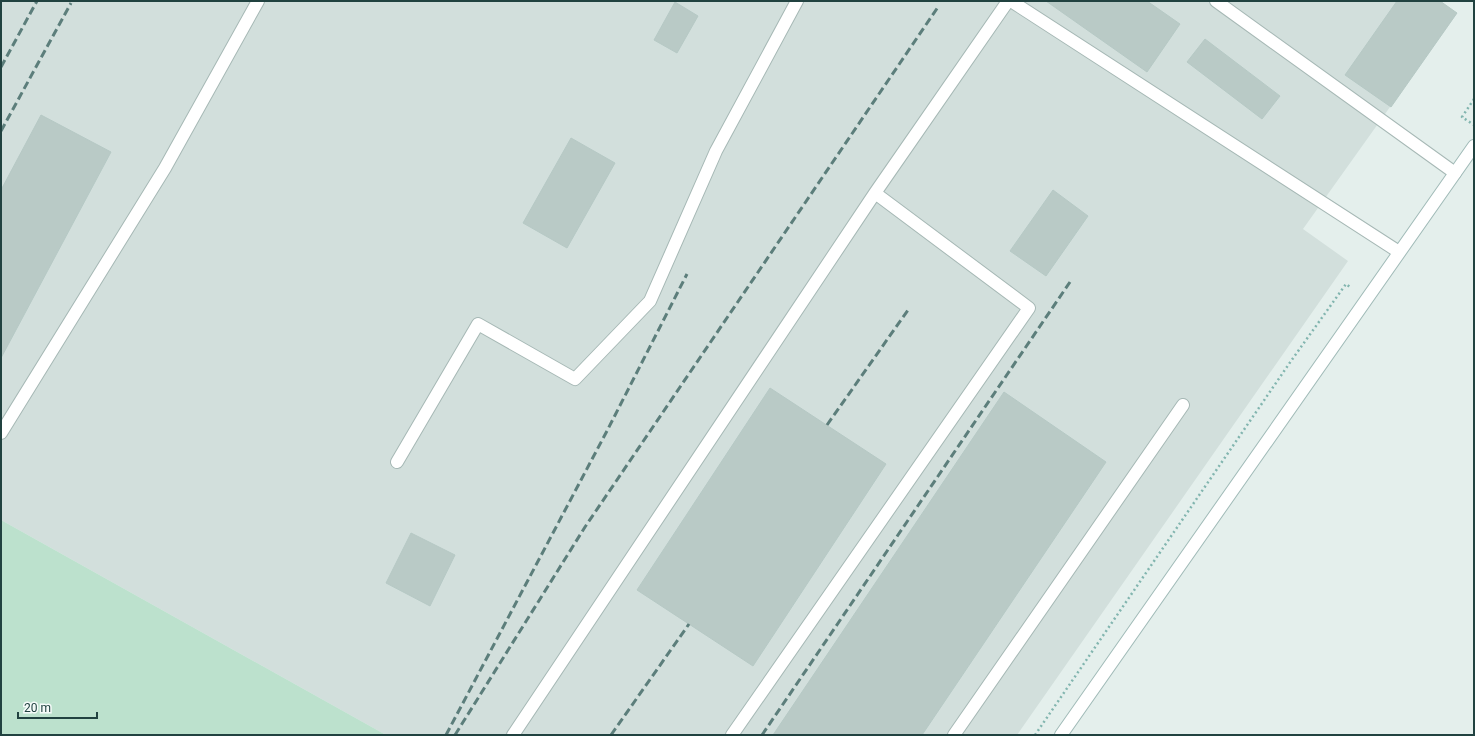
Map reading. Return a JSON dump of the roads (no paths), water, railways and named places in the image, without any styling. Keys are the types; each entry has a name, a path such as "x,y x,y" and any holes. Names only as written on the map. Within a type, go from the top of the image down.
{"street":[{"path":"1,433 165,168 258,1"},
{"path":"396,462 478,324 575,379 650,301 716,152 797,1"},
{"path":"513,735 875,193 1009,1 1399,252"},
{"path":"1216,1 1455,173"},
{"path":"1061,735 1474,146"},
{"path":"732,735 1029,308 875,193"},
{"path":"954,735 1183,405"}],"railway":[{"path":"1,67 37,1"},
{"path":"1,131 71,3"},
{"path":"455,735 585,527 938,7"},
{"path":"446,735 608,429 687,274"},
{"path":"762,735 1070,282"},
{"path":"827,425 908,310"},
{"path":"611,735 689,624"}]}
